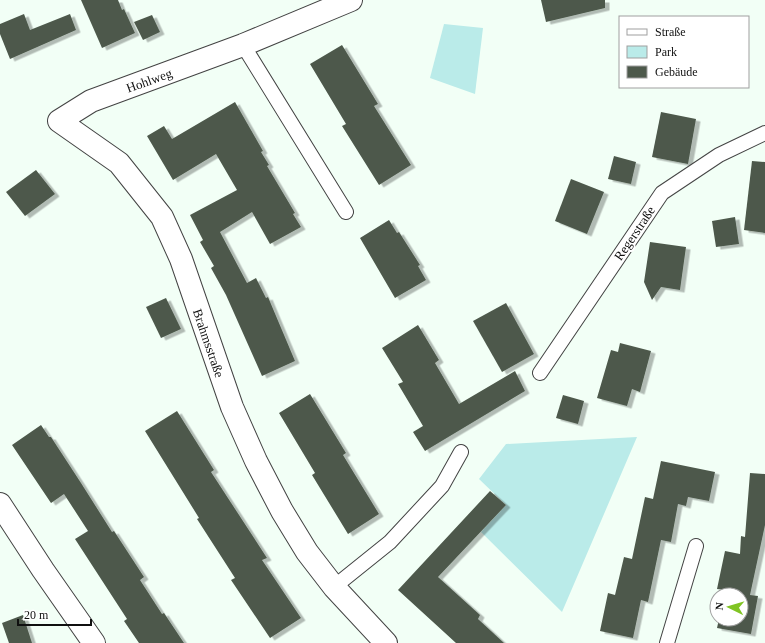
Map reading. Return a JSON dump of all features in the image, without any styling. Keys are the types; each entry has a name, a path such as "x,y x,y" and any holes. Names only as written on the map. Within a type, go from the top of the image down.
{"street":[{"name":"Hohlweg","path":"59,121 91,101 243,45 351,0"},
{"name":"Brahmsstraße","path":"59,121 119,164 162,217 180,259 232,407 256,461 282,511 307,552 334,587 386,643"},
{"path":"0,504 43,570 94,643"}],"lane":[{"path":"243,45 346,212"},
{"name":"Regerstraße","path":"540,373 662,192 719,155 765,133"},
{"path":"334,587 390,542 442,486 461,452"},
{"path":"667,643 696,546"}],"green space":[{"path":"444,24 483,28 475,94 430,78"},
{"path":"637,437 562,612 481,532 506,505 479,479 506,444"}],"building":[{"path":"81,0 118,0 122,10 124,9 135,33 102,48"},
{"path":"541,0 605,0 605,8 546,22"},
{"path":"24,14 30,30 70,14 76,30 10,59 0,34 0,24"},
{"path":"152,15 160,32 143,40 134,22"},
{"path":"342,45 378,104 374,106 411,165 379,185 342,126 346,124 310,64"},
{"path":"235,102 263,151 261,152 269,165 267,166 295,213 293,214 301,227 270,244 252,212 220,232 247,283 256,278 266,298 268,297 295,361 262,376 226,295 211,268 214,266 200,242 203,240 190,215 237,190 216,154 173,180 147,136 164,126 172,139"},
{"path":"661,112 696,119 688,164 652,157"},
{"path":"614,156 636,162 631,184 608,179"},
{"path":"752,161 765,162 765,233 744,230"},
{"path":"36,170 55,194 25,216 6,192"},
{"path":"571,179 604,192 587,234 555,221"},
{"path":"735,217 739,244 716,247 712,221"},
{"path":"389,220 397,233 399,232 420,265 418,266 426,280 395,298 360,238"},
{"path":"650,242 686,247 680,290 661,287 652,300 644,282"},
{"path":"166,298 181,329 161,338 146,307"},
{"path":"506,303 534,354 502,372 473,321"},
{"path":"418,325 439,360 435,363 459,404 515,371 525,391 425,451 413,432 423,426 398,384 403,382 382,348"},
{"path":"620,343 651,351 640,392 632,389 627,406 597,398 611,350 618,352"},
{"path":"310,394 346,453 343,455 379,514 348,534 312,475 315,473 279,413"},
{"path":"563,395 584,401 578,424 556,418"},
{"path":"177,411 214,470 211,472 267,558 262,560 301,618 270,638 231,580 235,578 197,519 199,518 145,431"},
{"path":"41,425 49,437 51,437 112,532 114,531 144,577 140,580 162,614 164,613 184,643 139,643 124,621 127,619 75,539 88,531 64,494 51,503 12,445"},
{"path":"661,461 715,472 709,501 688,497 686,506 678,504 671,542 661,540 648,602 641,600 633,638 600,631 608,593 615,595 624,557 632,559 645,497 653,499"},
{"path":"750,473 765,474 765,525 750,595 758,596 751,634 717,628 749,627 749,587 717,587 725,551 740,554 741,536 745,537"},
{"path":"490,491 506,505 438,577 480,615 478,619 504,643 456,643 398,590"},
{"path":"23,615 32,643 9,643 2,623"}]}
